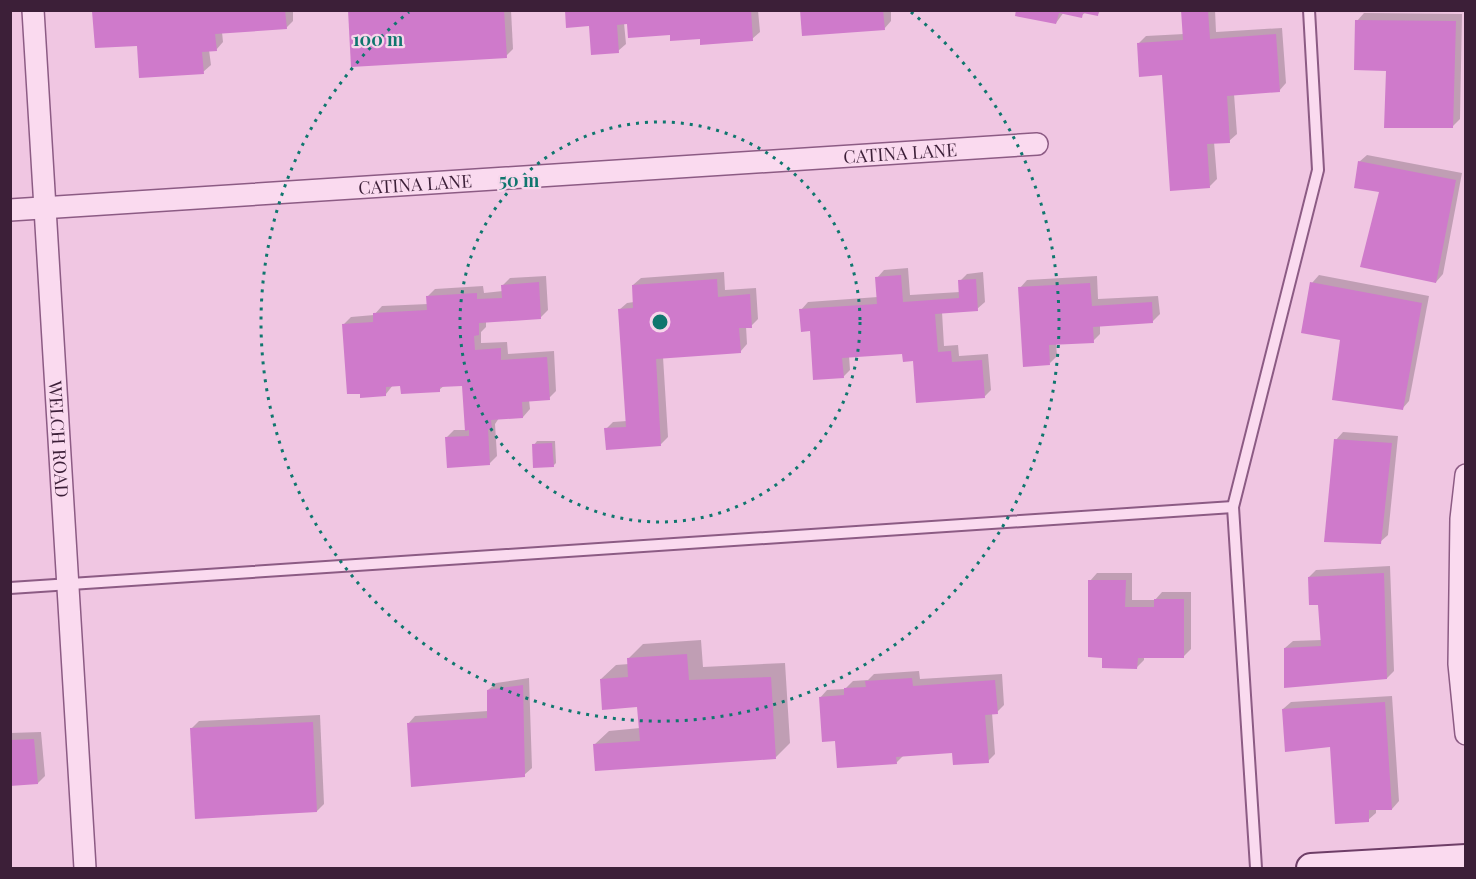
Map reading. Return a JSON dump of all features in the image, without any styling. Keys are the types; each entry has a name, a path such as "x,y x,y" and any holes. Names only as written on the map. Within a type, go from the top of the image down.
{"main road":[{"path":"1311,868 1466,859"}],"street":[{"name":"WELCH ROAD","path":"33,10 85,868"},
{"name":"CATINA LANE","path":"10,210 1037,144"},
{"path":"1466,475 1461,519 1459,664 1466,734"}],"lane":[{"path":"1256,868 1233,507 1318,170 1309,10"},
{"path":"10,588 1233,507"}],"building":[{"path":"285,10 287,29 215,34 217,51 202,52 204,74 139,78 137,46 95,48 92,11"},
{"path":"348,10 504,10 507,58 351,67"},
{"path":"565,10 751,10 753,41 700,45 700,39 670,41 670,35 628,38 627,24 617,25 619,53 591,55 589,26 566,28"},
{"path":"800,10 883,10 885,30 802,36"},
{"path":"1016,10 1099,10 1098,16 1083,13 1082,18 1059,13 1056,24 1015,16"},
{"path":"1181,10 1208,10 1210,39 1276,34 1280,92 1227,96 1230,143 1207,144 1210,188 1170,191 1162,75 1139,77 1137,43 1183,40"},
{"path":"1355,20 1456,21 1453,128 1384,128 1386,71 1354,70"},
{"path":"1358,161 1456,180 1436,283 1360,267 1379,192 1354,188"},
{"path":"901,275 903,302 959,298 958,280 976,279 978,311 935,314 938,352 951,351 952,362 982,360 985,398 916,403 913,361 903,362 902,354 842,358 844,378 813,380 810,331 801,332 799,309 877,304 875,277"},
{"path":"717,279 718,297 750,294 752,328 739,328 741,353 656,359 661,446 606,450 604,428 626,427 618,309 633,308 632,285"},
{"path":"539,282 541,319 479,323 479,335 474,336 475,350 501,348 501,360 547,357 550,400 522,402 523,418 491,420 492,429 488,429 490,465 447,468 445,437 469,436 469,430 465,431 462,386 440,387 440,392 401,394 400,386 386,387 386,396 360,398 360,394 347,394 342,324 373,322 373,313 427,310 426,296 477,293 477,299 502,298 501,285"},
{"path":"1310,282 1422,303 1403,410 1332,400 1340,340 1301,333"},
{"path":"1090,283 1092,306 1152,302 1153,323 1093,327 1094,343 1049,345 1050,365 1023,367 1018,287"},
{"path":"1334,439 1392,443 1381,544 1324,542"},
{"path":"552,443 554,467 533,468 532,444"},
{"path":"1384,573 1387,679 1284,688 1284,648 1321,646 1318,605 1309,605 1308,577"},
{"path":"1088,580 1126,580 1125,607 1154,607 1154,599 1184,599 1184,658 1138,658 1137,669 1102,668 1102,658 1088,657"},
{"path":"687,654 689,680 771,677 776,759 595,771 593,744 640,741 637,707 602,710 600,679 628,677 627,658"},
{"path":"912,678 913,686 995,680 998,714 985,715 989,763 953,765 952,753 896,757 897,764 837,768 835,741 822,742 819,697 844,695 844,688 866,687 865,681"},
{"path":"523,685 525,777 411,787 407,723 487,718 487,690"},
{"path":"1385,702 1392,810 1369,810 1369,822 1335,824 1330,747 1285,752 1282,709"},
{"path":"313,722 317,812 195,819 190,728"},
{"path":"34,739 38,784 10,786 10,740"}]}
